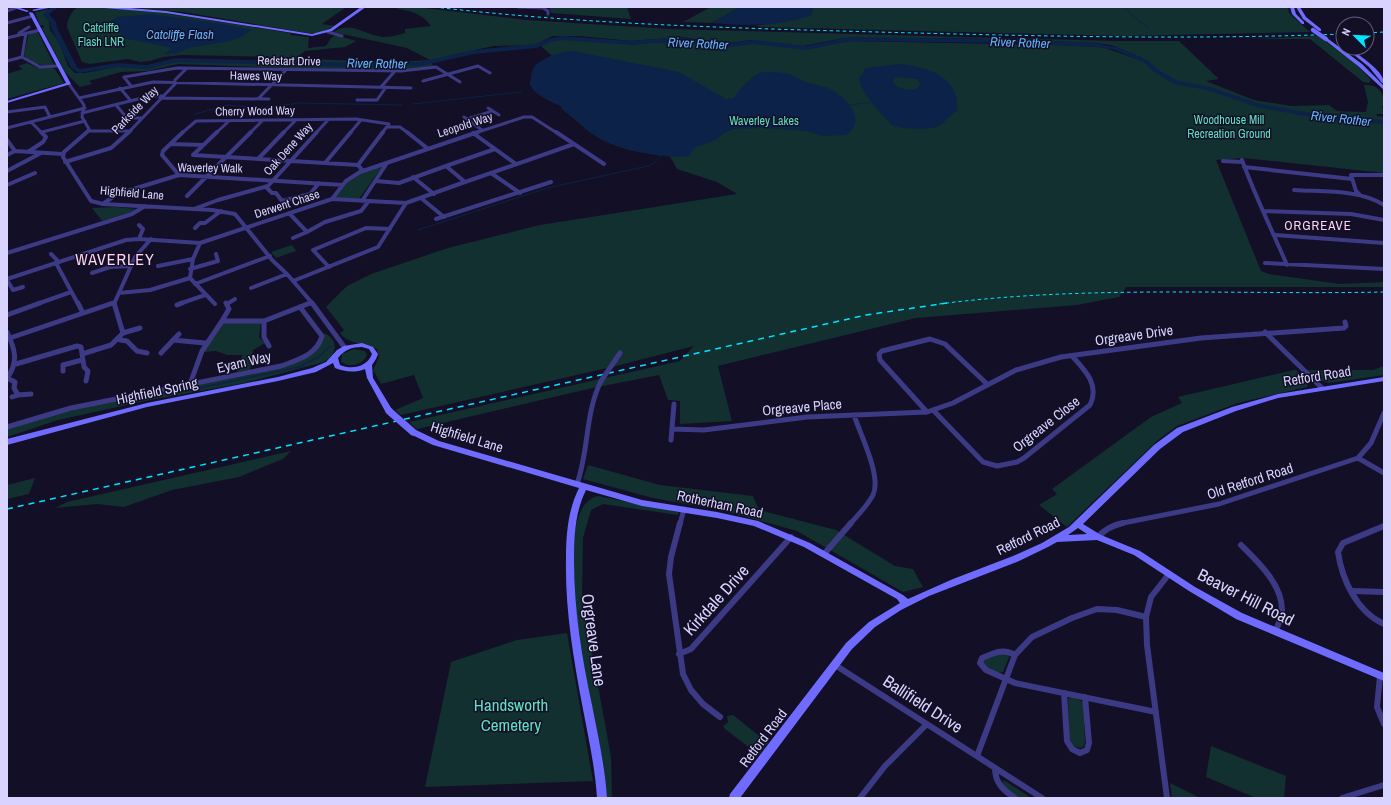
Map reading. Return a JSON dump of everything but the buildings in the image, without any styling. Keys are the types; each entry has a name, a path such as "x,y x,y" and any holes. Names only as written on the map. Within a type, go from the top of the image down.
{"main road":[{"path":"14,8 31,13 51,7"},
{"path":"104,7 166,12 307,35 328,32 364,7"},
{"path":"1292,7 1296,16 1360,65 1384,89"},
{"path":"1298,7 1301,15 1335,39"},
{"path":"7,102 68,84 57,66 31,13"},
{"path":"1358,56 1371,66 1384,82"},
{"name":"Highfield Lane","path":"345,348 362,345 371,348 375,354 372,361 368,364 369,375 389,411 413,432 436,443 580,485"},
{"path":"314,370 328,364 345,348"},
{"path":"335,358 337,366 341,368"},
{"path":"353,369 368,364"},
{"path":"314,370 341,368 353,369 369,375"},
{"name":"Highfield Spring","path":"7,442 147,405 278,379 314,370"},
{"name":"Retford Road","path":"734,798 861,634 885,615 906,603 1011,562 1057,539 1075,527 1157,447 1180,430 1234,409 1278,396 1384,379"},
{"name":"Rotherham Road","path":"580,485 642,503 745,520 791,537 824,554 900,597 906,603"},
{"name":"Orgreave Lane","path":"580,485 572,520 570,574 575,634 587,706 600,767 602,798"},
{"name":"Beaver Hill Road","path":"1075,527 1095,537 1137,553 1224,608 1276,632 1382,676"},
{"name":"Beaver Hill Road","path":"1057,539 1095,537"}],"street":[{"path":"518,7 544,8 548,11 548,14"},
{"path":"7,11 14,8"},
{"path":"7,23 31,13"},
{"path":"15,36 29,27"},
{"path":"7,38 40,30"},
{"path":"328,32 342,36"},
{"path":"22,57 26,33"},
{"path":"7,61 22,57 40,67 57,66"},
{"path":"423,81 478,66 490,74"},
{"name":"Redstart Drive","path":"131,86 124,77 187,68 395,71 436,68 460,82"},
{"name":"Parkside Way","path":"65,162 111,148 131,131 187,68"},
{"path":"258,99 286,70"},
{"path":"381,86 395,71"},
{"name":"Hawes Way","path":"79,98 153,82 381,86 411,88"},
{"path":"68,84 85,108"},
{"path":"357,100 377,100 386,87"},
{"path":"120,88 131,101"},
{"path":"82,113 150,96 268,99"},
{"path":"116,105 127,118 142,118"},
{"path":"7,112 45,107 50,117"},
{"path":"85,108 82,113 82,117 87,125 88,131"},
{"path":"7,128 85,108"},
{"path":"488,108 499,115"},
{"path":"482,130 466,118 493,111"},
{"name":"Leopold Way","path":"332,199 351,176 427,148 524,117 532,117 604,164"},
{"path":"187,196 262,120"},
{"path":"258,159 296,120"},
{"name":"Oak Dene Way","path":"194,209 218,200 266,187 328,120"},
{"path":"326,163 361,120"},
{"name":"Cherry Wood Way","path":"179,175 162,155 163,151 196,121 361,120 400,127 427,148"},
{"path":"42,132 85,121"},
{"path":"229,121 193,155 358,165 363,171"},
{"path":"28,152 45,140 46,137 31,122"},
{"path":"358,165 388,126"},
{"path":"7,155 15,151 63,154 88,131 131,131"},
{"path":"473,133 516,164"},
{"path":"7,140 15,151"},
{"path":"171,144 203,145"},
{"name":"Derwent Chase","path":"200,243 332,199 406,203 574,144"},
{"path":"376,181 399,183 495,149"},
{"path":"7,171 41,153"},
{"name":"Highfield Lane","path":"63,154 65,162 91,201 103,204 221,211 235,214 293,281 345,348"},
{"path":"1223,161 1242,161 1253,191 1264,211 1287,265"},
{"path":"362,201 387,163"},
{"path":"446,166 466,182"},
{"path":"1244,167 1352,179"},
{"path":"7,185 34,173"},
{"path":"491,173 520,193"},
{"name":"Waverley Walk","path":"103,204 117,194 179,175 343,185"},
{"path":"1360,195 1351,175 1384,175"},
{"path":"413,177 434,194"},
{"path":"436,219 551,182"},
{"path":"266,187 276,194 282,201 310,194 320,183"},
{"path":"1294,190 1360,195 1376,200 1384,205"},
{"path":"421,198 444,217"},
{"path":"293,238 325,222 361,211 368,202"},
{"path":"293,281 378,247 406,203"},
{"path":"7,253 132,214 145,206"},
{"path":"194,228 200,223 205,223 221,211"},
{"path":"1264,211 1340,214 1384,220"},
{"path":"290,213 307,232"},
{"path":"139,225 143,229 139,238"},
{"path":"329,267 313,250 366,228 390,229"},
{"path":"1275,235 1384,243"},
{"path":"23,287 13,290 7,279 126,240 139,238 200,243 190,269 190,278 215,304"},
{"path":"120,340 123,333 118,321 114,303 135,257 150,240"},
{"path":"51,254 57,260 56,263 83,313"},
{"path":"190,269 218,260 216,254"},
{"path":"195,284 270,256"},
{"path":"158,266 193,259"},
{"path":"1266,264 1384,268"},
{"path":"92,274 110,268 130,266"},
{"path":"250,288 287,274"},
{"path":"119,293 150,290 190,278"},
{"path":"7,315 71,292"},
{"path":"177,305 205,295"},
{"path":"190,384 195,362 228,310 226,303 235,299"},
{"path":"10,338 114,303"},
{"path":"222,321 264,320 311,303"},
{"name":"Eyam Way","path":"7,427 70,408 281,366 306,357 320,344 322,336 316,326 300,307"},
{"path":"264,320 263,332 265,341 269,346"},
{"name":"Orgreave Drive","path":"930,411 1027,365 1072,356 1179,340 1265,332 1344,328 1346,326 1345,322"},
{"path":"123,333 140,328"},
{"path":"7,332 15,352 16,364 7,378 15,382 14,388 18,395"},
{"path":"1265,332 1322,388"},
{"path":"160,353 179,334"},
{"name":"Orgreave Close","path":"987,384 945,344 938,340 930,339 882,351 879,354 880,360 983,462 997,466 1017,462 1085,409 1093,401 1095,391 1090,379 1072,356"},
{"path":"63,371 63,365 120,340 127,341 137,351 147,353"},
{"path":"173,340 206,343"},
{"path":"16,364 77,346 81,347 84,367 88,371 86,381"},
{"name":"Orgreave Lane","path":"580,485 593,398 601,382 620,353"},
{"path":"12,397 31,394"},
{"path":"671,440 674,404"},
{"name":"Orgreave Place","path":"672,429 704,430 807,417 854,416 930,411"},
{"name":"Old Retford Road","path":"1095,537 1116,524 1219,504 1358,458 1366,453 1371,446 1376,429 1384,414"},
{"path":"824,554 866,505 872,497 875,488 873,475 854,416"},
{"path":"1358,458 1384,473"},
{"path":"679,654 669,574 671,558 684,509"},
{"path":"1384,526 1348,541 1339,547 1338,558 1352,591 1363,609 1384,624"},
{"name":"Kirkdale Drive","path":"720,718 703,704 691,690 683,674 679,654 691,649 791,537"},
{"path":"1242,544 1267,571 1279,597 1282,611 1276,632"},
{"path":"1167,798 1147,645 1146,617 1151,597 1169,574"},
{"path":"1352,591 1384,592"},
{"path":"977,756 1015,655 1024,644 1039,633 1090,611 1101,609 1116,610 1146,617"},
{"path":"1015,655 1008,650 1001,650 982,658 981,666 986,670 1015,683 1156,712"},
{"name":"Ballifield Drive","path":"836,665 1042,798"},
{"path":"1382,676 1376,707 1384,724"},
{"path":"1064,693 1067,741 1072,749 1080,753 1087,750 1089,743 1085,698"},
{"path":"860,798 884,766 926,724"},
{"path":"995,768 994,775 998,786 1015,798"},
{"path":"1342,798 1384,785"}],"green space":[{"name":"Waverley Lakes","path":"81,7 145,10 290,33 291,35 309,37 308,48 326,46 331,38 336,35 356,41 345,47 305,51 296,58 363,61 397,62 430,60 407,48 333,32 346,27 358,29 376,36 386,37 405,33 405,29 431,26 428,22 416,14 397,9 400,7 416,7 526,20 669,29 1114,41 1179,41 1219,79 1206,81 1254,100 1291,106 1329,105 1337,111 1366,112 1368,102 1364,85 1373,86 1380,90 1383,97 1384,106 1382,106 1384,114 1376,114 1377,116 1384,117 1384,173 1243,158 1216,160 1261,271 1269,274 1340,284 1384,282 1384,287 1126,287 1119,297 1077,305 916,318 718,366 732,421 680,424 680,401 668,400 659,375 588,389 417,429 409,422 680,361 694,346 616,366 401,415 395,410 423,398 414,375 381,384 373,370 379,357 377,349 343,337 340,333 344,330 326,307 347,286 371,274 448,248 540,225 737,194 717,182 677,169 669,155 650,154 631,150 603,140 586,129 563,110 561,106 540,95 530,85 532,75 536,67 542,61 552,56 541,46 554,40 566,39 634,44 683,41 720,47 752,43 805,49 850,41 1056,45 1102,47 1140,60 1142,58 1111,45 1097,43 959,38 844,38 803,46 751,40 722,44 683,37 631,41 579,36 553,36 534,45 493,46 431,60 433,66 411,69 320,69 178,64 147,71 121,72 89,81 92,84 80,87 65,72 42,28 44,27 43,25 40,25 35,13 36,12 54,8 44,15 49,21 50,30 60,44 68,66 75,73 85,73 121,66 146,69 178,61 312,65 314,62 267,60 274,57 182,55 140,62 128,59 90,64 82,62 67,24 75,9"},
{"path":"126,7 346,7 322,24 335,26 319,33 307,33 183,12"},
{"path":"549,7 627,7 631,19 551,13"},
{"path":"711,7 740,7 712,23 683,22"},
{"path":"813,7 1288,7 1289,13 1310,32 1123,36 755,26 805,17 811,15"},
{"path":"38,32 54,65 33,63 24,55 29,33"},
{"path":"1318,36 1335,48 1335,56 1346,56 1353,61 1371,80 1369,83 1363,82 1310,39 1252,39"},
{"path":"27,63 38,68 54,68 64,83 7,99 7,74 23,69 18,66"},
{"path":"376,167 382,167 359,199 335,198 352,177"},
{"path":"116,207 136,209 132,212 102,221 92,208"},
{"path":"292,245 296,251 276,258 271,252"},
{"path":"261,322 259,337 265,343 253,350 250,370 237,372 239,361 243,355 227,355 216,351 203,352 223,323"},
{"path":"324,333 332,339 335,347 332,355 324,362 244,383 145,401 58,420 7,437 7,428 55,414 127,398 258,373 292,364 313,353 321,344"},
{"path":"354,349 365,351 367,355 363,361 352,365 341,362 342,354"},
{"path":"1384,366 1384,375 1329,383 1318,380 1307,370 1373,370"},
{"path":"1296,370 1308,383 1307,387 1238,403 1177,426 1158,440 1067,527 1039,505 1057,494 1052,489 1151,417 1182,403 1178,397"},
{"path":"291,451 283,459 239,477 172,490 124,507 97,504 55,508 67,502"},
{"path":"588,465 660,485 753,496 759,510 836,530 895,566 913,569 923,587 903,592 797,531 725,511 653,498 583,479"},
{"path":"35,478 29,494 7,499 7,485"},
{"path":"598,496 679,512 678,515 603,504 591,510 583,538 582,598 611,757 612,798 606,798 603,762 584,664 577,618 573,575 574,537 582,509"},
{"name":"Handsworth Cemetery","path":"567,633 593,781 425,787 451,662 517,640"},
{"path":"1004,652 1010,655 1003,672 997,673 991,671 982,663 984,660"},
{"path":"1070,697 1083,702 1085,741 1084,746 1081,748 1073,746 1069,738 1068,699"},
{"path":"733,715 768,743 759,755 723,726 728,722 727,716"},
{"path":"1211,746 1286,776 1284,798 1256,798 1206,777"},
{"path":"1004,780 1031,798 1020,798 1001,785"},
{"path":"1170,783 1200,798 1172,798"}],"water":[{"path":"740,7 813,7 811,15 787,22 762,25 712,23"},
{"name":"Catcliffe Flash","path":"152,14 223,24 252,30 243,36 230,41 189,48 177,53 164,54 172,48 127,39 117,31 102,27 117,17"},
{"path":"573,51 679,72 726,99 734,98 751,78 759,73 774,72 789,74 806,82 827,88 843,98 853,110 855,123 846,135 823,136 806,131 762,128 734,129 726,132 715,140 694,148 689,156 679,157 654,155 627,149 594,135 563,110 561,106 540,95 530,85 533,69 541,61 557,54"},
{"path":"898,64 919,67 939,75 947,81 953,89 957,99 957,111 936,127 917,129 893,126 873,104 864,91 859,78 864,72 863,70 866,68","holes":["898,77 917,79 921,84 918,88 911,89 898,87 893,82 894,79"]}],"waterway":[{"name":"River Rother","path":"56,7 46,14 53,22 54,28 74,68 79,71 117,65 147,67 176,60 359,65 421,64 474,52 536,46 550,40 562,38 632,43 678,39 725,46 754,42 806,48 850,39 1009,41 1095,45 1117,49 1147,62 1156,71 1176,83 1208,88 1259,106 1328,118 1384,122"},
{"path":"1123,7 1149,29"},
{"path":"413,104 521,92"},
{"path":"850,105 873,102"},
{"path":"195,114 228,105 257,108 300,103 402,105"},
{"path":"418,230 547,188 648,166 654,163 661,155"},
{"path":"190,390 299,367 320,356 330,346"}],"railway":[{"path":"434,7 544,18 711,27 1110,37 1226,37 1335,34"},
{"path":"1375,33 1384,32"},
{"path":"944,304 995,298 1106,293 1384,292"},
{"path":"939,304 944,304"},
{"path":"7,509 866,315 944,304"}],"district":[{"name":"ORGREAVE","path":"1318,225"},
{"name":"WAVERLEY","path":"115,259"}],"park label":[{"name":"Catcliffe Flash LNR","path":"101,35"},
{"name":"Woodhouse Mill Recreation Ground","path":"1229,127"}]}
